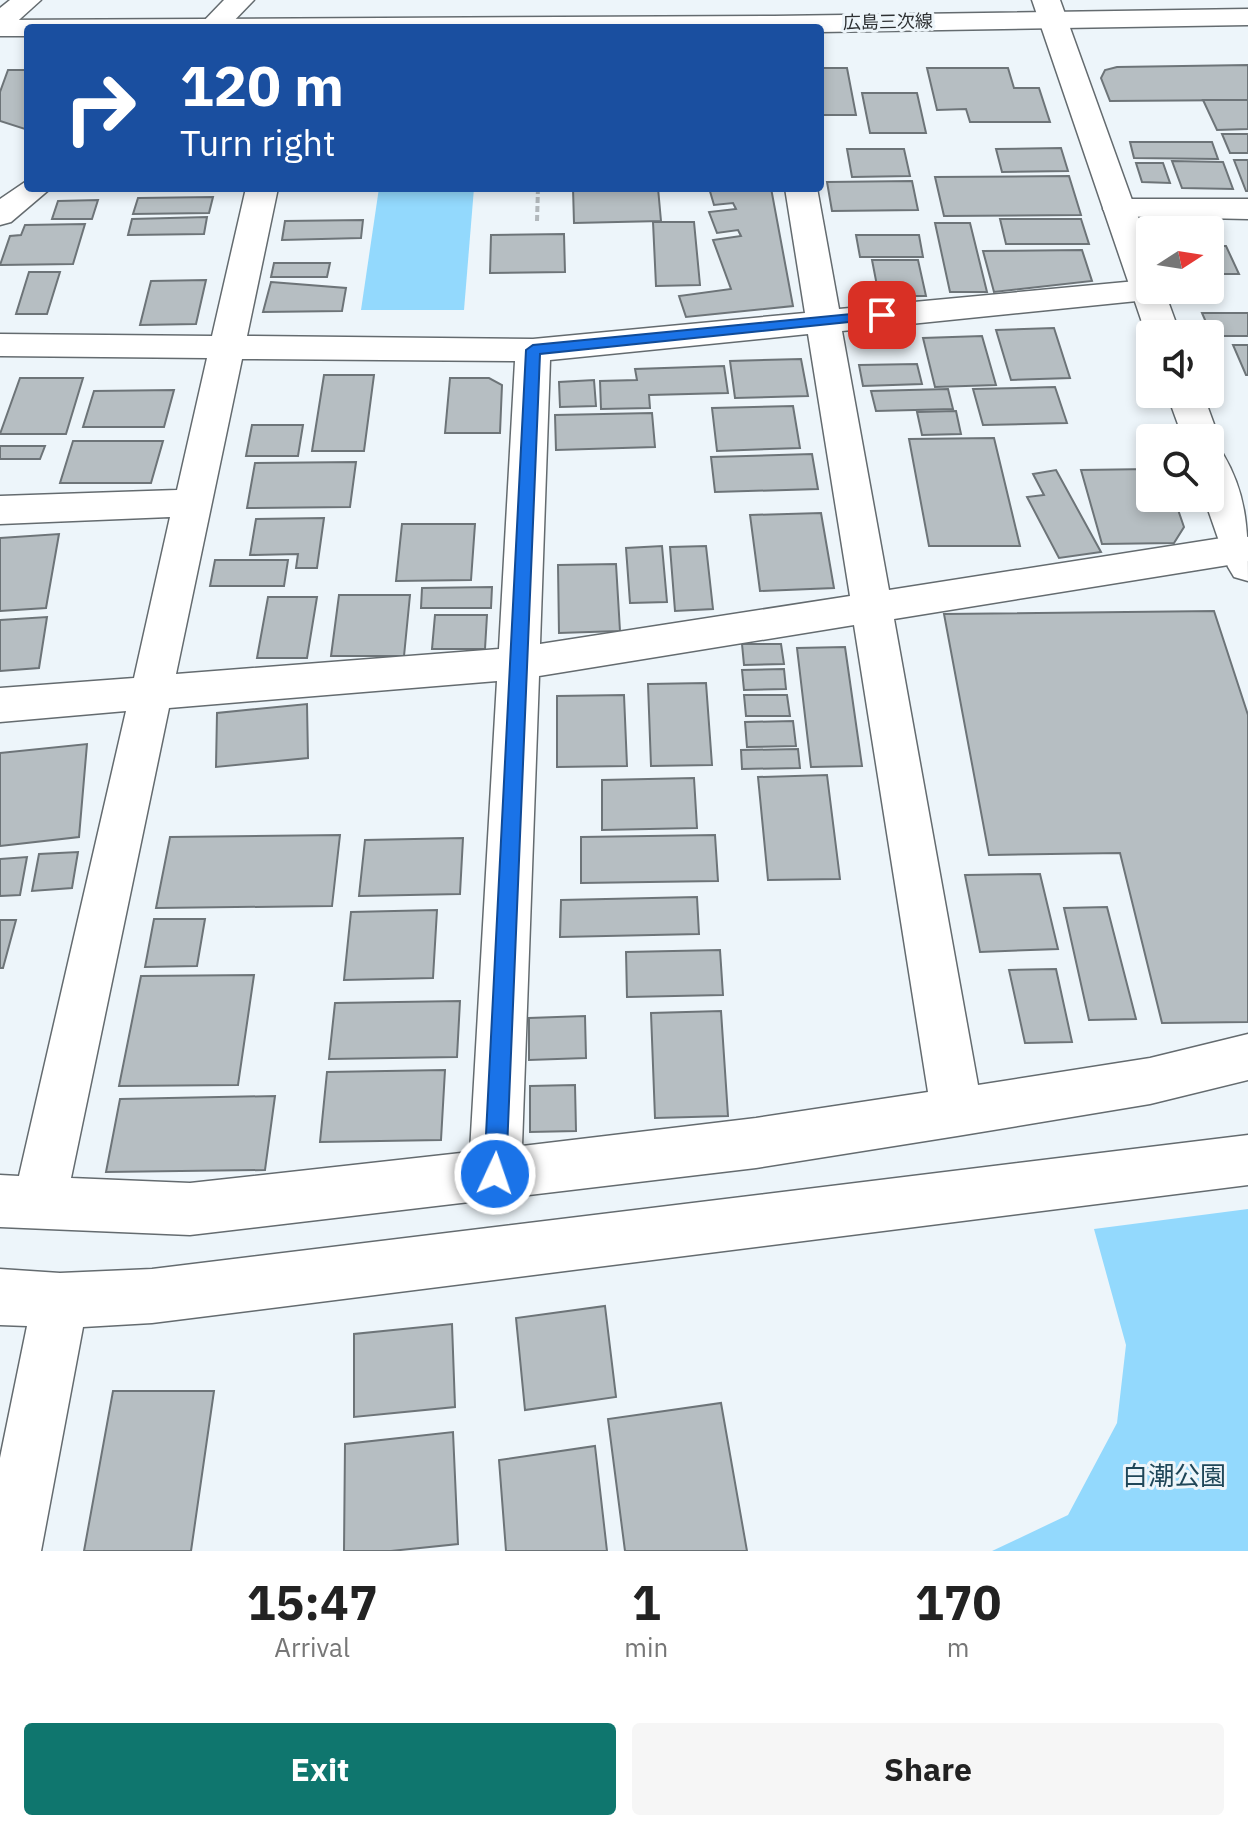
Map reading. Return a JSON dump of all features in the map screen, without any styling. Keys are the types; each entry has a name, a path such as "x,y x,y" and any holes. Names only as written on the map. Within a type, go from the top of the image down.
{"street":[{"path":"0,25 27,0"},
{"path":"216,24 240,0"},
{"path":"1049,10 1136,258"},
{"name":"広島三次線","path":"808,24 1049,10 1248,17"},
{"name":"広島三次線","path":"0,25 24,25"},
{"path":"0,215 30,192"},
{"path":"261,192 150,694 20,1202 190,1209 495,1174 756,1143 957,1112 1150,1081 1248,1057"},
{"path":"802,192 869,608 957,1112"},
{"path":"1119,209 1248,209"},
{"path":"0,345 533,350 1136,291"},
{"path":"495,1174 521,663 533,350"},
{"path":"0,705 521,663 869,608 1244,558 1224,502"},
{"path":"0,510 192,503"},
{"path":"0,1297 60,1301 167,1294 1248,1160"},
{"path":"11,1551 60,1301"}],"path":[{"path":"537,221 538,192"}],"green space":[{"path":"378,192 474,192 464,310 361,310"},
{"name":"白潮公園","path":"1248,1209 1248,1551 992,1551 1068,1515 1117,1423 1126,1345 1094,1229"}],"building":[{"path":"1248,65 1248,100 1110,101 1101,78 1105,70 1117,67"},
{"path":"824,68 847,68 856,115 824,115"},
{"path":"927,68 1008,68 1014,88 1039,88 1050,122 970,122 966,109 937,110"},
{"path":"8,70 24,70 24,129 0,121 0,92"},
{"path":"862,93 917,93 926,133 870,133"},
{"path":"1203,100 1248,100 1248,129 1217,130"},
{"path":"1222,134 1248,134 1248,153 1230,153"},
{"path":"1130,142 1212,142 1218,159 1134,158"},
{"path":"1061,148 1068,171 1002,172 996,149"},
{"path":"847,149 904,149 910,176 852,177"},
{"path":"1234,160 1248,160 1248,191 1246,191"},
{"path":"1172,161 1223,162 1233,189 1182,188"},
{"path":"1136,163 1163,163 1170,183 1142,182"},
{"path":"1069,176 1081,215 944,216 935,177"},
{"path":"912,181 918,210 832,211 827,182"},
{"path":"573,192 658,192 661,221 574,223"},
{"path":"710,192 772,192 793,306 686,317 679,296 731,289 713,240 741,236 738,230 717,233 709,212 736,209 733,203 714,205"},
{"path":"213,197 209,213 133,214 138,198"},
{"path":"98,200 92,219 52,219 58,201"},
{"path":"207,217 204,234 128,235 132,219"},
{"path":"1000,219 1081,219 1089,244 1006,244"},
{"path":"363,220 361,238 282,240 285,221"},
{"path":"653,222 694,222 700,285 656,286"},
{"path":"935,223 970,223 987,292 950,292"},
{"path":"85,224 73,264 0,265 10,236 21,235 25,225"},
{"path":"564,234 565,272 490,273 491,235"},
{"path":"856,235 919,235 923,257 860,257"},
{"path":"1224,246 1226,246 1239,274 1224,274"},
{"path":"1082,250 1092,281 994,292 983,251"},
{"path":"872,260 918,260 926,296 879,296"},
{"path":"274,263 330,263 327,277 271,277"},
{"path":"29,272 60,272 47,314 16,314"},
{"path":"206,280 196,324 140,325 151,281"},
{"path":"271,282 346,288 342,311 263,312"},
{"path":"1202,313 1248,313 1248,336 1224,336 1224,320 1205,320"},
{"path":"1054,328 1070,378 1011,380 996,330"},
{"path":"982,336 996,385 935,387 923,338"},
{"path":"1233,345 1248,345 1248,375 1246,375"},
{"path":"801,359 808,396 735,398 730,361"},
{"path":"917,364 922,384 863,386 859,365"},
{"path":"724,366 728,393 649,395 650,408 601,409 600,381 637,380 635,369"},
{"path":"324,375 374,375 364,451 312,451"},
{"path":"20,378 83,378 66,434 0,434"},
{"path":"450,378 489,378 502,385 500,433 445,433"},
{"path":"594,380 596,406 560,407 559,382"},
{"path":"1055,387 1067,423 983,425 973,389"},
{"path":"948,389 953,409 876,411 871,391"},
{"path":"174,390 164,427 83,427 94,391"},
{"path":"793,406 800,448 717,451 712,408"},
{"path":"956,411 961,434 922,435 917,412"},
{"path":"652,413 655,447 556,450 555,415"},
{"path":"252,425 303,425 298,456 246,456"},
{"path":"994,438 1020,546 929,546 909,439"},
{"path":"73,441 163,441 151,483 60,483"},
{"path":"0,446 45,446 40,459 0,459"},
{"path":"812,454 818,489 715,492 711,457"},
{"path":"356,462 350,507 247,508 255,463"},
{"path":"1136,469 1136,512 1179,512 1184,527 1174,543 1102,544 1081,470"},
{"path":"1056,470 1101,552 1059,558 1027,497 1044,495 1033,474"},
{"path":"821,513 834,588 760,591 750,515"},
{"path":"324,518 317,568 296,568 298,554 250,555 256,519"},
{"path":"402,524 475,524 471,580 396,581"},
{"path":"59,534 46,608 0,611 0,538"},
{"path":"662,546 667,602 630,603 626,548"},
{"path":"706,546 713,609 675,611 670,547"},
{"path":"215,560 288,560 284,586 210,586"},
{"path":"616,564 620,631 559,633 558,565"},
{"path":"492,587 491,608 421,608 422,588"},
{"path":"339,595 410,595 404,656 331,656"},
{"path":"268,597 317,597 307,658 257,658"},
{"path":"1214,611 1248,715 1248,1022 1162,1023 1120,853 989,855 944,614"},
{"path":"435,615 487,615 485,649 432,649"},
{"path":"47,617 39,668 0,671 0,620"},
{"path":"742,644 781,644 784,664 744,665"},
{"path":"845,647 862,766 811,767 797,648"},
{"path":"784,669 786,689 744,690 742,670"},
{"path":"706,683 712,765 651,766 648,684"},
{"path":"624,695 627,766 557,767 557,696"},
{"path":"744,695 787,695 790,716 746,716"},
{"path":"307,704 308,758 216,767 217,713"},
{"path":"793,721 796,746 747,747 745,722"},
{"path":"87,744 79,837 0,846 0,753"},
{"path":"798,749 800,768 742,769 741,750"},
{"path":"827,775 840,879 768,880 758,777"},
{"path":"694,778 697,828 602,830 602,780"},
{"path":"340,835 332,906 156,908 170,837"},
{"path":"715,835 718,881 581,883 581,837"},
{"path":"463,838 460,894 359,896 365,840"},
{"path":"78,852 72,888 32,891 39,854"},
{"path":"27,857 20,895 0,896 0,859"},
{"path":"1040,874 1058,949 980,952 965,875"},
{"path":"697,897 699,934 560,937 561,900"},
{"path":"1107,907 1136,1019 1089,1020 1064,908"},
{"path":"437,910 433,978 344,980 351,912"},
{"path":"154,919 205,919 197,966 145,967"},
{"path":"0,920 16,920 3,968 0,968"},
{"path":"720,950 723,995 627,997 626,952"},
{"path":"1056,969 1072,1042 1025,1043 1009,970"},
{"path":"254,975 238,1085 119,1086 141,976"},
{"path":"460,1001 457,1057 329,1059 335,1003"},
{"path":"721,1011 728,1116 655,1118 651,1013"},
{"path":"585,1016 586,1058 529,1060 529,1018"},
{"path":"445,1070 441,1140 320,1142 327,1072"},
{"path":"575,1085 576,1131 530,1132 530,1086"},
{"path":"275,1096 265,1170 106,1172 120,1099"},
{"path":"605,1306 616,1397 525,1410 516,1318"},
{"path":"452,1324 455,1407 354,1417 354,1334"},
{"path":"113,1391 214,1391 191,1551 84,1551"},
{"path":"721,1403 747,1551 625,1551 608,1419"},
{"path":"453,1432 458,1544 391,1551 344,1551 345,1444"},
{"path":"595,1446 607,1551 506,1551 499,1460"}],"route":[{"path":"495,1174 521,663 533,350 882,315"}]}
